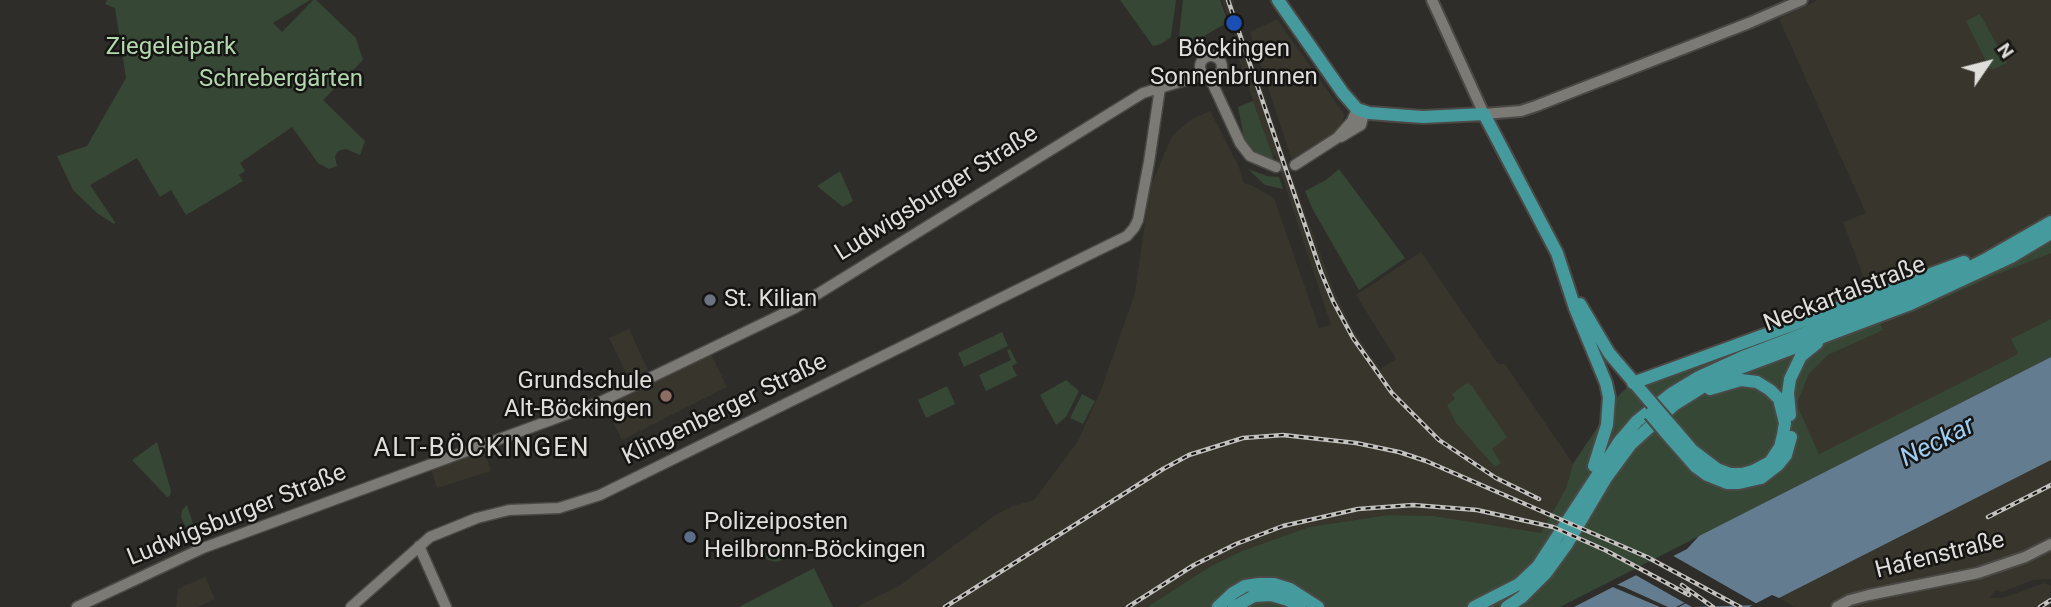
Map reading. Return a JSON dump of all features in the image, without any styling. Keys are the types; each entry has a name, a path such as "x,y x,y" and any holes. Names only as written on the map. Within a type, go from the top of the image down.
{"main road":[{"path":"1278,0 1343,93 1363,112 1423,117 1521,111 1802,0"},
{"path":"1432,0 1485,114 1540,219 1606,383 1609,405 1604,439 1580,502"},
{"name":"Neckartalstraße","path":"1474,607 1507,591 1530,575 1550,549 1608,456 1629,429 1684,386 1745,356 1949,278 2051,222"},
{"name":"Neckartalstraße","path":"1507,607 1532,589 1567,544 1631,443 1674,405 1722,375 1953,285 2011,257 2051,233"},
{"path":"1633,383 2010,245"},
{"path":"1567,283 1609,353 1645,402 1664,379 1712,355"},
{"name":"Neckartalstraße","path":"1585,331 1670,431 1696,467 1727,483 1761,478 1786,455 1792,431 1788,393 1795,365 1812,346 1834,332"},
{"name":"Neckartalstraße","path":"1670,431 1706,462 1730,474 1742,474 1770,462 1780,447 1784,423 1779,399 1757,382 1741,380 1718,385 1674,405"},
{"name":"Neckartalstraße","path":"1522,607 1546,583 1559,564 1567,544"},
{"name":"Hafenstraße","path":"1837,607 1869,595 1978,573 2025,557 2051,544"},
{"path":"1218,607 1245,586 1274,584 1290,589 1318,607"},
{"path":"1234,607 1254,596 1271,595 1289,600 1300,607"}],"street":[{"name":"Ludwigsburger Straße","path":"77,607 203,548 600,402 795,308 1143,93 1208,73 1235,135 1250,156 1276,167"},
{"name":"Klingenberger Straße","path":"351,607 430,537 467,522 509,510 559,508 600,495 1123,238 1134,229 1138,220 1160,88"},
{"path":"1295,165 1361,125 1363,112"},
{"path":"419,546 446,607"}],"shaded area":[{"path":"1222,0 1234,0 1233,5 1334,291 1354,331 1380,369 1396,359 1356,295 1421,252 1498,364 1505,364 1573,464 1566,488 1541,534 1434,516 1388,515 1309,527 1242,551 1211,566 1147,607 856,607 899,586 994,516 1012,506 1034,500 1078,441 1101,390 1135,293 1150,187 1172,136 1190,120 1210,111 1239,167 1244,184 1274,198 1319,328 1331,325 1275,155 1272,156 1234,50 1236,49 1233,42 1236,40"},
{"path":"1818,0 2051,0 2051,319 2011,339 2019,354 1819,454 1798,407 1809,374 1828,355 1883,329 1843,222 1866,213 1779,19"},
{"path":"1277,19 1344,114 1343,122 1337,130 1307,153 1293,159 1250,32"},
{"path":"629,329 648,370 629,379 609,338"},
{"name":"Grundschule Alt-Böckingen","path":"711,354 727,387 622,440 605,405"},
{"path":"484,450 491,471 437,488 431,469"},
{"path":"2051,460 2051,579 2033,580 2002,592 1995,590 1990,598 2002,598 2044,583 2051,586 2049,607 1795,607 1779,598"},
{"path":"205,577 215,599 197,607 176,607 178,589"}],"green space":[{"path":"107,0 310,0 273,23 282,32 316,0 356,38 363,60 323,100 365,141 360,155 346,149 341,150 335,157 337,166 329,169 318,163 292,127 240,163 245,171 239,175 243,181 186,215 171,190 160,197 137,158 90,185 114,224 97,213 73,190 57,156 87,146 126,78 115,8 105,4"},
{"path":"1120,0 1176,0 1171,37 1153,46"},
{"path":"1183,0 1220,0 1228,22 1189,45 1178,46"},
{"path":"1980,14 2007,63 1994,69 1990,69 1966,21"},
{"path":"1253,101 1274,160 1253,151 1244,138 1238,107"},
{"path":"1248,169 1279,177 1283,189 1265,185"},
{"path":"1339,169 1405,258 1359,290 1305,191 1326,180"},
{"path":"840,171 853,201 843,207 817,186"},
{"path":"2051,240 2051,253 1911,313 1909,309 2042,241"},
{"path":"1869,292 1883,330 1828,355 1809,374 1798,401 1798,407 1819,454 2018,354 2011,339 2051,319 2051,357 1560,607 1147,607 1211,566 1242,551 1309,527 1388,515 1434,516 1541,533 1566,488 1573,464 1619,395 1639,377"},
{"path":"1002,332 1008,346 964,367 958,353"},
{"path":"1010,349 1017,363 1012,366 1017,376 986,391 979,375 1011,360 1007,350"},
{"path":"1066,380 1079,391 1066,417 1056,425 1040,395"},
{"path":"1467,383 1507,437 1492,449 1501,463 1495,467 1456,423 1447,405 1455,399 1452,394"},
{"path":"947,386 955,404 926,418 918,400"},
{"path":"1082,394 1095,401 1083,424 1070,418"},
{"path":"157,442 171,491 167,497 132,460"},
{"path":"187,505 195,530 188,532 181,517 182,510"},
{"path":"781,543 783,560 768,560 761,553"},
{"path":"814,568 833,607 739,607"}],"water":[{"name":"Neckar","path":"2051,357 2051,460 1779,598 1772,595 1749,607 1679,607 1702,594 1676,607 1574,607 1687,549 1699,536"}],"pier":[{"path":"1670,554 1759,605 1692,607 1632,573"},
{"path":"1612,583 1668,607 1660,607 1608,585"}],"tunnel":[{"path":"1276,167 1295,165"}],"railway":[{"path":"1228,0 1321,272 1353,338 1392,393 1439,440 1496,478 1539,499"},
{"path":"945,607 1189,455 1243,438 1283,435 1356,443 1426,461 1647,557 1740,607"},
{"path":"1988,517 2051,485"},
{"path":"1128,607 1194,565 1236,544 1283,526 1358,509 1413,505 1477,510 1553,527 1605,550 1689,595"},
{"path":"1682,585 1713,607"},
{"path":"2040,607 2051,600"}],"place":[{"name":"Böckingen Sonnenbrunnen","path":"1234,23"},
{"name":"St. Kilian","path":"710,300"},
{"name":"Grundschule Alt-Böckingen","path":"666,396"},
{"name":"Polizeiposten Heilbronn-Böckingen","path":"690,537"}],"district":[{"name":"ALT-BÖCKINGEN","path":"482,449"}],"park label":[{"name":"Ziegeleipark","path":"171,48"},
{"name":"Schrebergärten","path":"281,80"}]}
